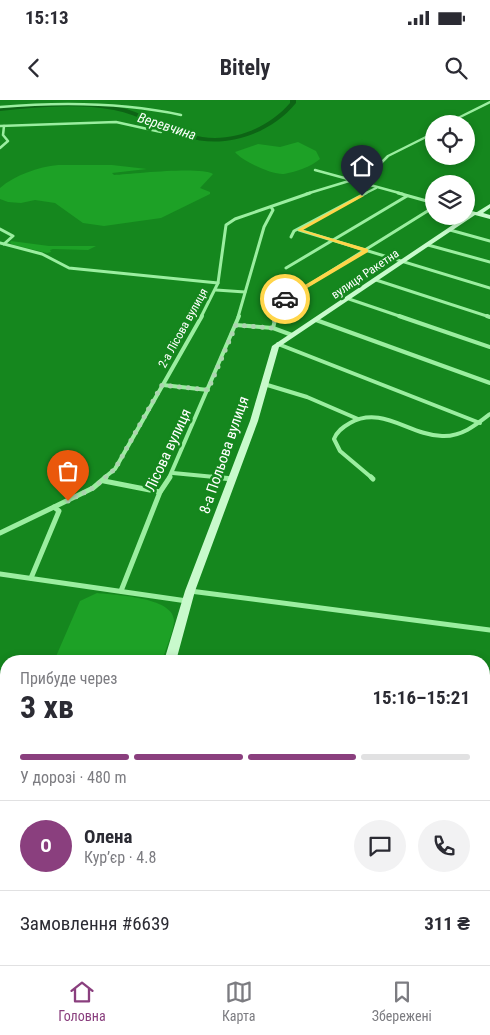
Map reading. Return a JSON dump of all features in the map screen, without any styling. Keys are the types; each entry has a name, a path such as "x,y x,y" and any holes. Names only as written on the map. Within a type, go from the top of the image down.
{"street":[{"path":"464,115 490,102"},
{"path":"0,107 104,104 140,106 181,115"},
{"path":"0,148 8,142 3,135 2,126 116,122 161,132"},
{"path":"355,178 379,165 388,156 425,138"},
{"path":"315,170 425,202"},
{"name":"2-а Лісова вулиця","path":"0,532 81,495 104,481 115,469 216,290 224,226 235,219 349,181"},
{"path":"291,237 294,231 376,188"},
{"path":"286,268 408,196"},
{"name":"вулиця Ракетна","path":"278,344 349,299 450,230 490,206"},
{"name":"Лісова вулиця","path":"121,591 160,492 172,473 236,325 264,227 273,210 271,207"},
{"path":"272,328 280,303 425,211"},
{"path":"476,214 490,217"},
{"path":"0,229 13,236 2,244"},
{"path":"299,230 490,288"},
{"path":"450,230 490,241"},
{"path":"2,244 47,256 56,260 60,265 69,268 218,283"},
{"path":"428,245 490,262"},
{"path":"376,280 490,317"},
{"path":"216,290 245,292"},
{"path":"349,299 490,347"},
{"path":"316,320 490,383"},
{"path":"236,325 272,328 292,335"},
{"path":"264,384 278,344 480,423"},
{"name":"8-а Польова вулиця","path":"172,655 189,596 254,421 264,384 307,397 358,419"},
{"path":"162,385 208,390"},
{"path":"373,479 340,451 334,439 338,432 358,419 382,418 397,420 434,435 443,436 461,432 480,423 490,414"},
{"path":"172,473 232,480"},
{"path":"104,481 160,492"},
{"path":"31,578 59,512 54,507"},
{"path":"0,574 121,591 189,596 490,630"}],"green space":[{"path":"298,142 316,151 320,159 303,169 284,174 258,167 235,152 258,144 280,147"},
{"path":"58,165 112,165 147,169 112,173 114,175 181,171 213,174 200,188 210,192 210,194 161,218 104,226 83,223 55,203 35,200 21,203 0,199 0,188 13,179 35,170"},
{"path":"11,241 49,246 96,246 88,250 53,249 47,253 14,245 10,243"},
{"path":"97,593 129,596 164,606 171,612 174,620 164,655 57,655 80,601"}],"waterway":[{"name":"Веревчина","path":"0,109 57,105 102,106 140,115 189,136 220,139 248,134 261,129 274,122 284,113 293,103 293,100"}],"way so far":[{"path":"68,501 104,481 115,469 162,385 208,390 236,325 272,328 279,305 285,299"}],"route":[{"path":"285,299 366,250 299,230 362,196"}]}
